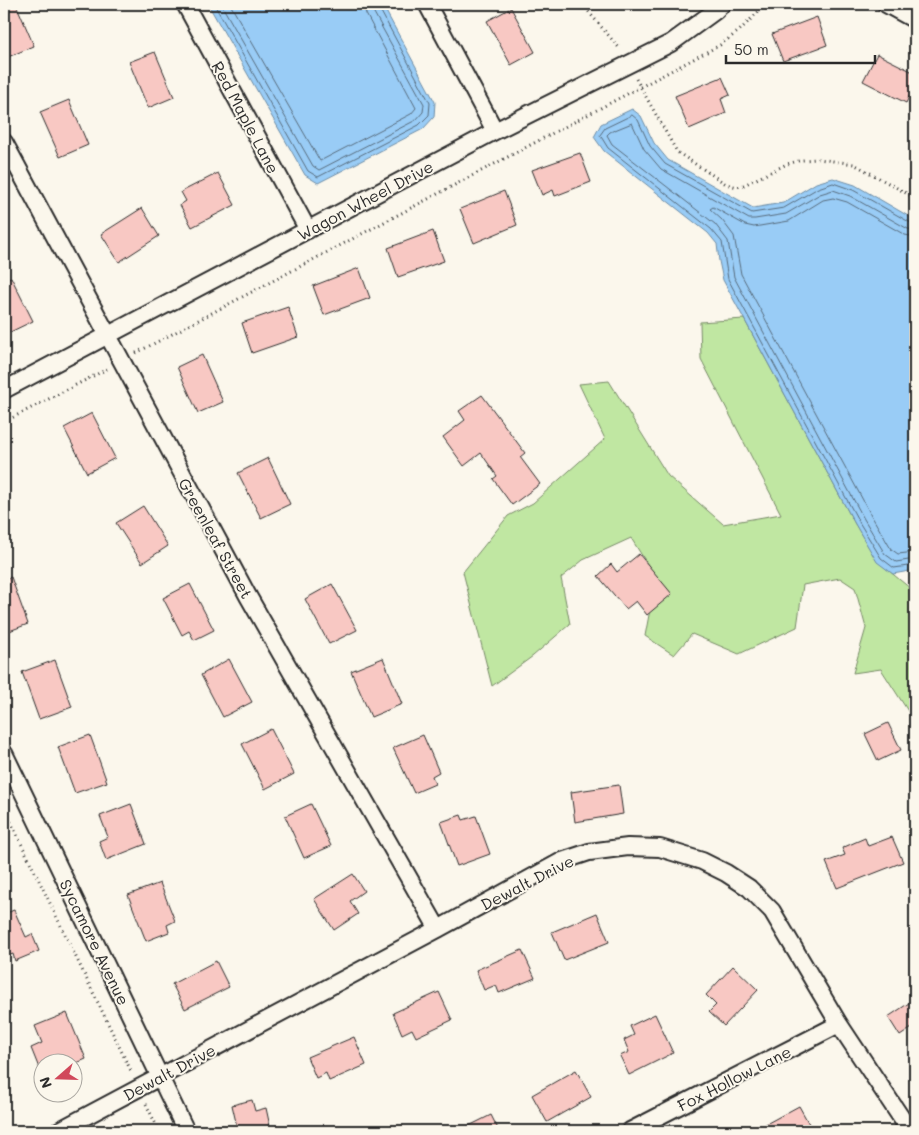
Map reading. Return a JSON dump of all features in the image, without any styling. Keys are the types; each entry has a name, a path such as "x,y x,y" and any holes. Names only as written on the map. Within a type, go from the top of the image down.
{"street":[{"name":"Red Maple Lane","path":"185,4 308,230"},
{"path":"427,4 495,130"},
{"name":"Wagon Wheel Drive","path":"4,390 495,130 671,43 722,4"},
{"path":"886,4 915,20"},
{"name":"Greenleaf Street","path":"4,142 106,336 248,596 438,929"},
{"name":"Sycamore Avenue","path":"4,753 186,1131"},
{"name":"Dewalt Drive","path":"58,1131 562,861 589,852 607,849 660,848 702,860 726,873 749,888 772,911 838,1024 910,1131"},
{"name":"Fox Hollow Lane","path":"630,1131 838,1024"}],"path":[{"path":"582,4 621,49"},
{"path":"143,350 726,42 766,4"},
{"path":"636,79 673,148 726,184 737,187 787,164 802,160 820,159 854,164 915,198"},
{"path":"4,422 98,374"},
{"path":"4,808 128,1065"},
{"path":"152,1117 159,1131"}],"green space":[{"path":"744,319 877,561 911,589 915,605 915,722 881,669 853,673 866,628 855,588 840,578 803,585 797,627 739,654 692,634 674,655 645,636 656,578 631,538 583,560 561,578 570,624 533,656 492,686 463,572 508,516 533,503 605,439 579,384 609,381 668,476 723,524 781,514 701,359 700,322"}],"water":[{"path":"210,4 382,4 435,102 434,117 423,129 318,183 305,175 209,6"},
{"path":"632,109 641,116 654,143 668,160 753,208 783,203 816,183 833,178 855,185 915,220 915,570 893,574 877,562 723,280 717,244 708,233 604,151 594,137 601,124"}],"building":[{"path":"4,4 16,4 34,46 8,57 4,47"},
{"path":"511,8 535,52 511,65 487,21"},
{"path":"817,17 827,45 783,61 772,34"},
{"path":"155,52 174,97 148,108 129,62"},
{"path":"877,54 915,73 915,85 906,103 863,81"},
{"path":"722,77 730,95 721,99 726,113 689,129 675,96"},
{"path":"69,100 88,145 60,157 40,112"},
{"path":"580,153 591,182 555,196 553,190 542,195 532,170"},
{"path":"218,173 235,205 192,227 180,205 186,201 181,192"},
{"path":"504,191 517,225 474,243 460,209"},
{"path":"142,208 159,236 119,262 101,234"},
{"path":"433,231 444,261 398,277 388,248"},
{"path":"359,268 370,298 324,315 313,286"},
{"path":"11,277 33,321 4,335 4,280"},
{"path":"288,307 298,337 252,353 242,323"},
{"path":"202,355 223,402 198,413 177,367"},
{"path":"482,395 525,453 520,457 540,484 512,505 493,479 497,476 481,453 464,466 443,437 465,420 459,411"},
{"path":"92,413 115,458 87,473 64,428"},
{"path":"268,458 290,504 261,518 238,473"},
{"path":"143,506 168,546 142,563 116,523"},
{"path":"639,554 672,594 647,615 636,601 626,609 598,576 611,564 617,572"},
{"path":"11,577 28,624 4,633 4,580"},
{"path":"190,584 214,630 194,640 189,631 182,635 163,598"},
{"path":"332,584 357,630 329,644 305,599"},
{"path":"383,658 402,704 371,717 351,671"},
{"path":"229,659 252,702 223,717 201,675"},
{"path":"55,660 72,707 39,719 22,672"},
{"path":"888,723 901,750 878,761 865,734"},
{"path":"271,729 294,774 265,789 242,744"},
{"path":"90,735 107,782 75,793 58,747"},
{"path":"423,735 439,772 432,776 435,784 414,793 393,748"},
{"path":"619,785 623,814 575,822 571,792"},
{"path":"131,804 146,844 106,860 99,841 108,837 100,816"},
{"path":"311,804 331,846 304,858 285,816"},
{"path":"461,815 463,820 476,816 490,854 457,866 441,822"},
{"path":"892,837 903,862 837,888 826,862 845,855 842,848 865,838 868,846"},
{"path":"353,874 364,891 350,901 358,914 334,930 314,899"},
{"path":"160,883 175,921 167,925 169,932 146,941 128,895"},
{"path":"14,910 26,937 32,934 39,951 15,961 13,954 4,957 4,914"},
{"path":"597,913 609,942 564,960 552,932"},
{"path":"522,950 535,978 499,993 496,985 484,990 476,970"},
{"path":"216,961 229,987 185,1009 172,984"},
{"path":"733,966 758,990 724,1026 709,1012 716,1005 706,995"},
{"path":"439,992 452,1020 416,1037 412,1029 402,1034 393,1013"},
{"path":"915,999 915,1026 900,1036 888,1017"},
{"path":"67,1013 86,1059 82,1061 82,1052 33,1052 31,1048 42,1043 35,1026"},
{"path":"655,1014 673,1053 629,1075 620,1056 629,1052 624,1040 634,1035 630,1026"},
{"path":"354,1037 366,1065 329,1081 326,1073 316,1078 307,1057"},
{"path":"576,1070 591,1097 547,1122 532,1095"},
{"path":"252,1100 255,1111 266,1108 271,1131 238,1131 232,1105"},
{"path":"799,1106 813,1131 755,1130"},
{"path":"491,1115 499,1131 459,1131"}]}
